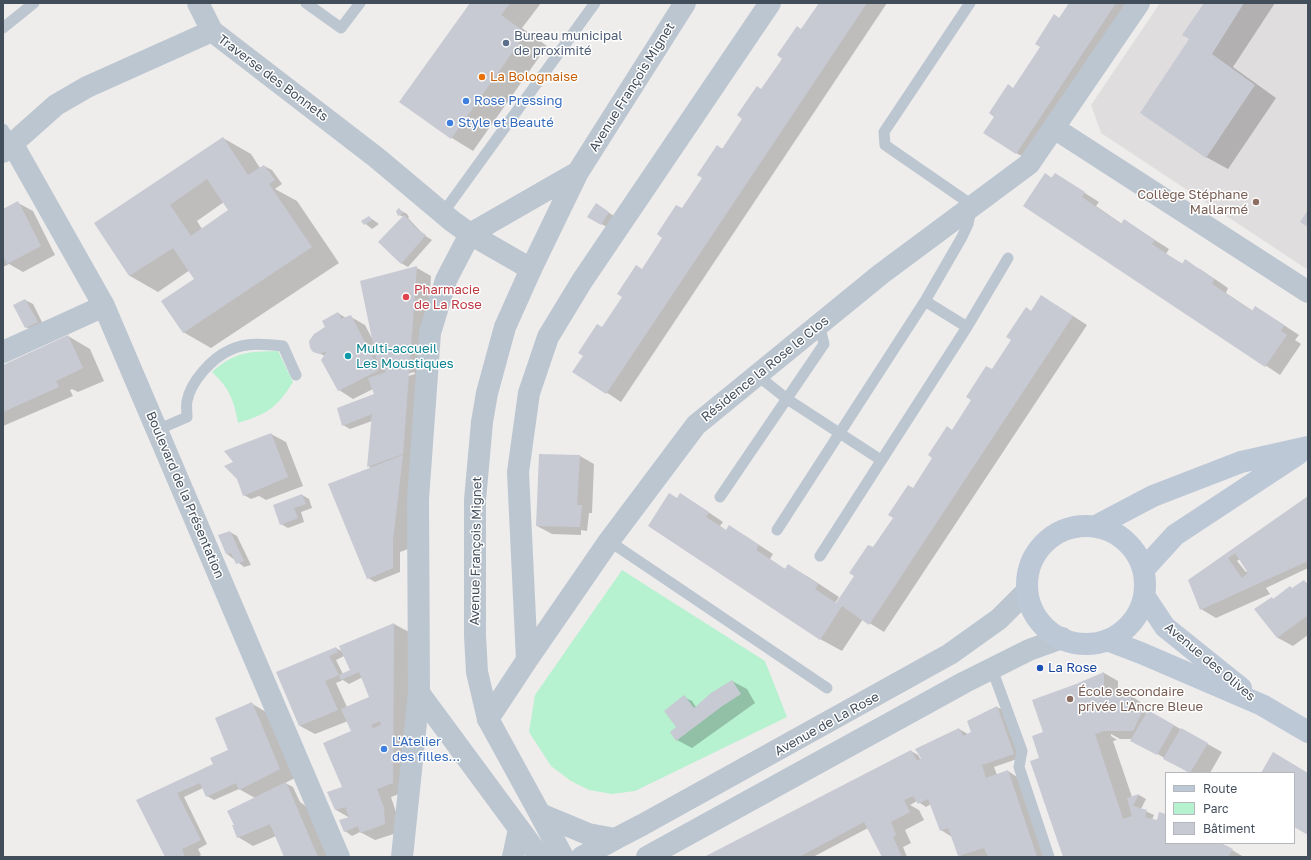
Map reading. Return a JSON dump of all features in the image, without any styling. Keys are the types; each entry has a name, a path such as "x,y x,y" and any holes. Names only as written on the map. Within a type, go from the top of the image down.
{"main road":[{"path":"1096,526 1153,496 1241,462 1308,448"},
{"path":"1144,569 1175,535 1308,448"},
{"path":"1082,525 1096,526 1109,530 1126,540 1139,556 1144,569 1146,583 1145,597 1138,613 1127,628 1107,640 1084,644 1062,638 1051,632 1035,614 1027,591 1027,577 1030,564 1046,541 1057,533 1082,525"},
{"name":"Avenue des Olives","path":"1145,597 1165,627 1262,705"},
{"name":"Avenue des Olives","path":"1107,640 1262,705 1308,732"}],"street":[{"path":"198,3 212,31"},
{"name":"Avenue François Mignet","path":"563,857 488,719 477,672 474,636 474,500 486,393 506,327 531,269 578,172 685,3"},
{"path":"527,660 518,472 529,393 548,337 582,281 770,3"},
{"name":"Résidence la Rose le Clos","path":"488,719 609,541 696,425 880,274 1029,164 1139,3"},
{"name":"Traverse des Bonnets","path":"6,141 56,105 87,87 212,31 377,158 470,234 531,269"},
{"path":"1054,128 1308,292"},
{"name":"Boulevard de la Présentation","path":"6,141 104,306 339,857"},
{"name":"Avenue François Mignet","path":"470,234 578,172"},
{"path":"402,857 419,694 418,499 430,333 446,280 470,234"},
{"path":"3,352 104,306"},
{"name":"Avenue de La Rose","path":"582,857 614,839 642,826 950,654 999,618 1027,591"},
{"path":"647,857 992,668 1029,650 1062,638"},
{"path":"419,694 540,857"},
{"path":"540,814 588,834 614,839"},
{"path":"513,857 519,829"}],"lane":[{"path":"3,28 34,3"},
{"path":"306,3 341,28 360,3"},
{"path":"443,213 596,3"},
{"path":"777,530 925,301 968,224 972,205 885,145 883,138 884,132 970,3"},
{"path":"820,556 880,460 967,327 1008,258"},
{"path":"925,301 967,327"},
{"path":"720,497 824,344 819,324"},
{"path":"157,430 187,417 187,402 192,390 214,360 230,349 265,344 282,346 296,375"},
{"path":"757,375 787,399 840,432 880,460"},
{"path":"609,541 827,688"},
{"path":"992,668 1022,750 1019,768 1049,857"}],"shaded area":[{"name":"Collège Stéphane Mallarmé","path":"1160,3 1308,3 1308,270 1101,133 1091,105"}],"green space":[{"path":"278,351 293,382 281,399 270,409 256,417 238,423 235,408 227,389 212,372 220,365 236,356 258,352"},
{"path":"622,570 765,661 787,717 635,791 612,794 589,790 571,781 551,766 529,732 535,695"}],"building":[{"path":"470,3 510,3 501,15 526,33 451,139 399,102"},
{"path":"819,3 867,3 606,394 572,372 583,356 578,353 597,324 602,327 622,297 617,294 636,265 642,269 662,238 657,234 676,205 682,208 702,178 697,175 717,145 722,149 742,119 737,115 757,86 761,89 782,59 777,55 797,26 801,29"},
{"path":"1069,3 1116,3 1016,154 983,133 994,117 989,113 1008,84 1013,88 1040,47 1035,44 1054,14 1059,18"},
{"path":"1204,3 1244,3 1212,54 1255,85 1206,158 1140,113 1189,39 1182,35"},
{"path":"223,137 248,175 264,165 275,180 269,184 312,247 183,333 161,301 194,279 173,248 129,276 94,223","holes":["207,179 228,210 191,236 170,205"]},
{"path":"1045,173 1052,178 1055,173 1085,192 1082,197 1121,224 1124,219 1155,240 1152,244 1182,264 1185,259 1214,279 1212,284 1252,311 1255,306 1284,325 1281,331 1287,335 1265,367 1023,206"},
{"path":"18,201 41,246 7,264 3,256 3,209"},
{"path":"596,203 609,212 601,225 587,217"},
{"path":"399,208 403,213 398,216 396,211"},
{"path":"1308,210 1308,227 1300,222"},
{"path":"404,215 417,229 426,235 401,264 378,242"},
{"path":"369,216 372,220 364,225 361,221"},
{"path":"417,266 403,454 367,467 372,414 342,426 337,408 374,394 368,378 386,372 376,358 360,281"},
{"path":"1041,295 1073,316 869,625 842,606 820,640 648,526 669,493 677,498 680,493 709,512 706,517 726,530 729,525 759,545 756,550 785,569 788,564 818,584 815,589 836,603 854,576 849,573 868,545 873,547 893,518 888,515 908,485 913,488 932,458 928,455 947,426 952,430 971,400 966,397 986,366 992,369 1011,340 1006,337 1026,307 1031,311"},
{"path":"25,299 38,322 25,328 13,305"},
{"name":"Multi-accueil Les Moustiques","path":"338,312 341,319 351,315 379,370 338,391 321,360 327,351 319,354 313,352 310,348 309,341 314,334 325,327 322,321"},
{"path":"68,335 83,368 56,381 59,387 3,412 3,365"},
{"path":"271,433 288,477 243,496 237,479 224,466 233,462 224,451"},
{"path":"539,454 580,455 577,505 582,505 580,527 536,526"},
{"path":"403,455 393,540 393,568 367,579 328,484"},
{"path":"302,494 306,504 294,508 298,518 280,525 273,505"},
{"path":"1308,496 1308,561 1200,610 1188,580","holes":["1235,553 1248,573 1242,578 1228,558"]},
{"path":"230,531 244,561 236,564 231,553 226,554 218,535"},
{"path":"1304,580 1308,586 1308,615 1277,638 1254,609 1272,597 1273,599 1290,586 1292,588"},
{"path":"394,623 393,783 377,789 384,808 385,824 360,833 358,826 344,832 339,820 349,817 345,807 335,810 327,792 342,787 323,743 351,731 341,709 369,697 359,672 341,680 339,675 350,670 339,646","holes":["380,721 381,725 373,728 371,725"]},
{"path":"336,647 338,652 329,656 339,675 325,681 338,710 299,726 276,672"},
{"path":"1104,672 1104,695 1131,695 1131,712 1142,712 1133,731 1104,731 1095,734 1123,819 1132,816 1127,798 1139,794 1133,806 1147,810 1145,817 1157,820 1159,812 1165,814 1165,844 1223,844 1233,849 1228,857 1063,857 1030,761 1039,758 1032,736 1043,732 1032,700"},
{"path":"732,680 741,694 676,741 670,732 676,727 664,711 684,695 694,708 711,693"},
{"path":"252,702 280,769 239,790 236,783 206,797 200,783 177,793 201,840 182,849 185,857 165,857 136,800 213,764 210,758 228,750 215,718"},
{"path":"997,706 1014,754 982,765 986,778 1008,770 1037,857 988,857 984,848 958,856 948,828 940,831 928,799 918,804 913,796 904,800 910,812 891,822 896,835 893,837 902,857 882,857 864,822 799,857 704,857 911,750 917,761 921,758 915,749 959,728 963,736 971,732 967,721"},
{"path":"1148,710 1174,725 1157,755 1130,741"},
{"path":"1181,728 1208,743 1191,772 1163,759"},
{"path":"1273,752 1308,773 1308,835 1295,828 1295,772 1262,772"},
{"path":"286,782 318,857 284,857 270,824 237,838 232,825 234,825 227,811"}],"place":[{"name":"Bureau municipal de proximité","path":"506,43"},
{"name":"La Bolognaise","path":"482,77"},
{"name":"Rose Pressing","path":"466,101"},
{"name":"Style et Beauté","path":"450,123"},
{"name":"Collège Stéphane Mallarmé","path":"1256,202"},
{"name":"Pharmacie de La Rose","path":"406,297"},
{"name":"Multi-accueil Les Moustiques","path":"348,356"},
{"name":"La Rose","path":"1040,668"},
{"name":"École secondaire privée L'Ancre Bleue","path":"1070,699"},
{"name":"L'Atelier des filles...","path":"384,749"}]}
